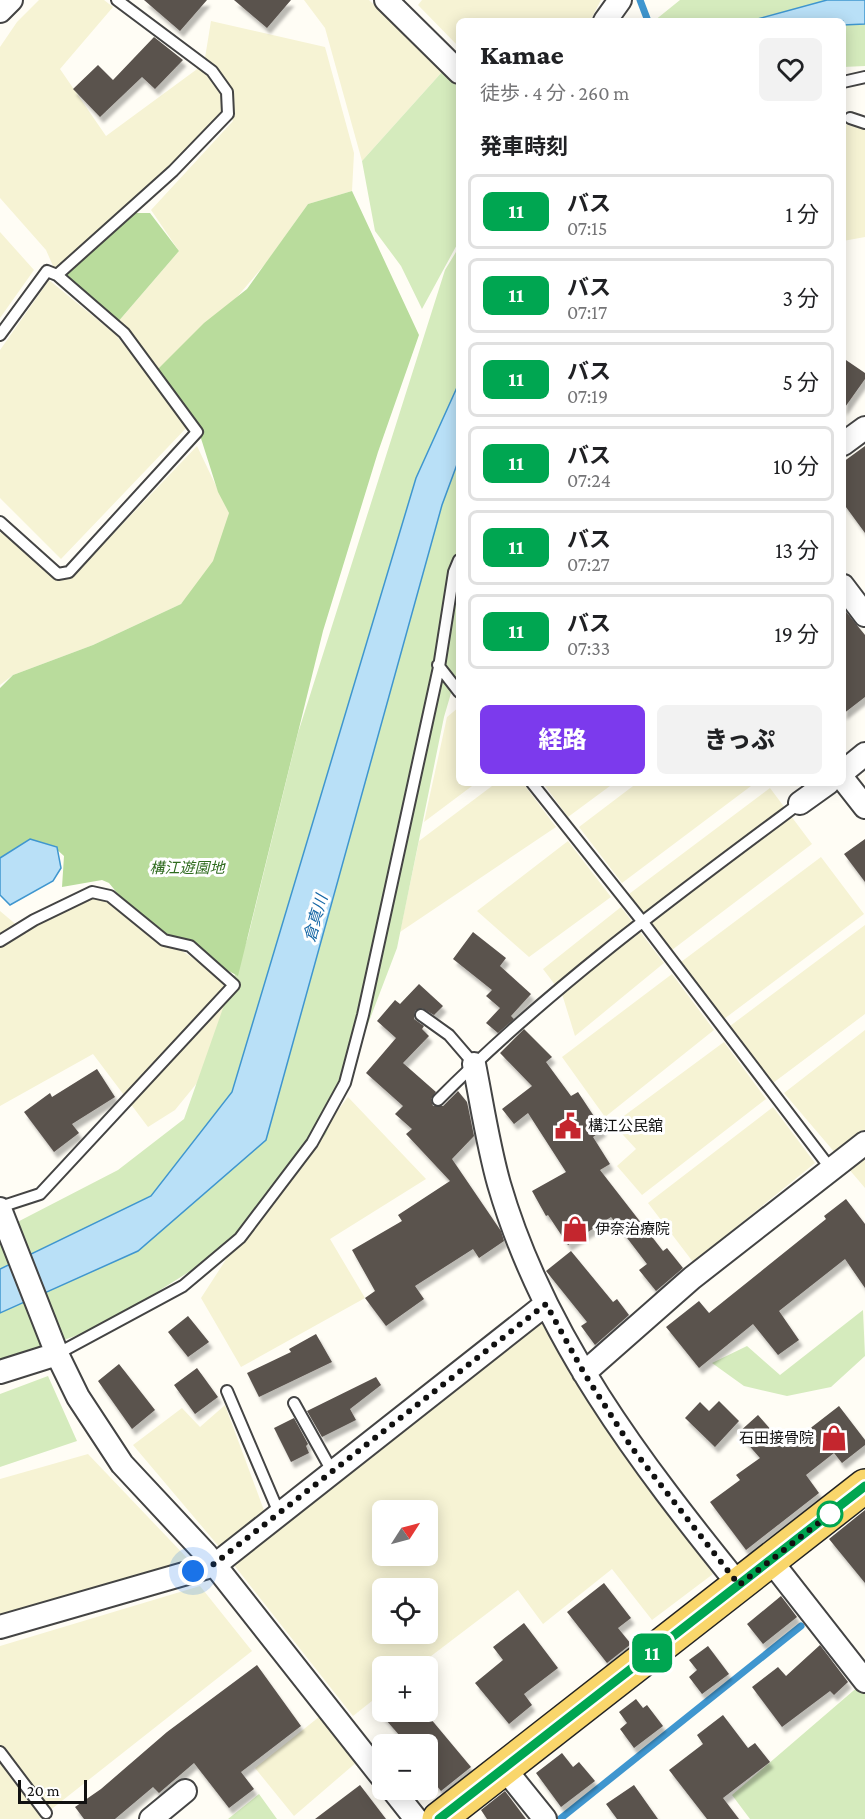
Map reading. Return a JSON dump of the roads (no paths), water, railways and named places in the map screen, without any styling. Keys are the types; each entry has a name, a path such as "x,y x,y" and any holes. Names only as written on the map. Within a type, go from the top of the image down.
{"main road":[{"path":"439,1819 865,1486"}],"street":[{"path":"0,11 11,0"},
{"path":"386,0 456,69"},
{"path":"607,18 620,0"},
{"path":"846,442 865,428"},
{"path":"846,590 865,615"},
{"path":"846,770 865,754"},
{"path":"846,783 865,807"},
{"path":"800,803 824,786"},
{"path":"474,1064 499,1184 522,1250 546,1304 584,1373 632,1448 739,1585"},
{"path":"584,1373 692,1278 865,1143"},
{"path":"2,1212 54,1348 78,1397 122,1464 214,1564 372,1764"},
{"path":"0,1627 214,1564 546,1304"},
{"path":"0,1372 54,1348"},
{"path":"771,1561 865,1681"},
{"path":"504,1768 545,1819"},
{"path":"151,1819 185,1791"},
{"path":"401,1800 416,1819"}],"lane":[{"path":"57,275 173,171 228,114 227,92 212,71 117,0"},
{"path":"846,80 865,77"},
{"path":"850,118 865,123"},
{"path":"0,335 47,271 57,275 124,333 197,432 69,572 58,574 0,522"},
{"path":"54,1348 183,1286 240,1238 312,1143 345,1083 363,1014 439,666 456,567"},
{"path":"439,666 456,688"},
{"path":"534,786 642,921 831,1170"},
{"path":"438,1100 474,1064 642,921 800,803"},
{"path":"0,941 34,920 92,892 110,896 164,940 190,946 234,986 40,1194 2,1212"},
{"path":"421,1015 449,1035 474,1064"},
{"path":"227,1391 279,1514"},
{"path":"294,1403 333,1472"},
{"path":"0,1752 46,1813"}],"water":[{"path":"827,0 865,0 865,24 846,25 846,18 761,18"},
{"name":"倉真川","path":"456,390 456,467 442,505 266,1140 138,1251 0,1313 0,1269 151,1196 232,1092 416,478"},
{"path":"30,839 57,847 61,868 53,881 10,905 0,895 0,858"}],"waterway":[{"path":"640,0 647,18"},
{"path":"560,1819 801,1626"}],"place":[{"name":"構江公民舘","path":"568,1126"},
{"name":"伊奈治療院","path":"575,1229"},
{"name":"石田接骨院","path":"834,1438"}],"park label":[{"name":"構江遊園地","path":"187,868"}]}
